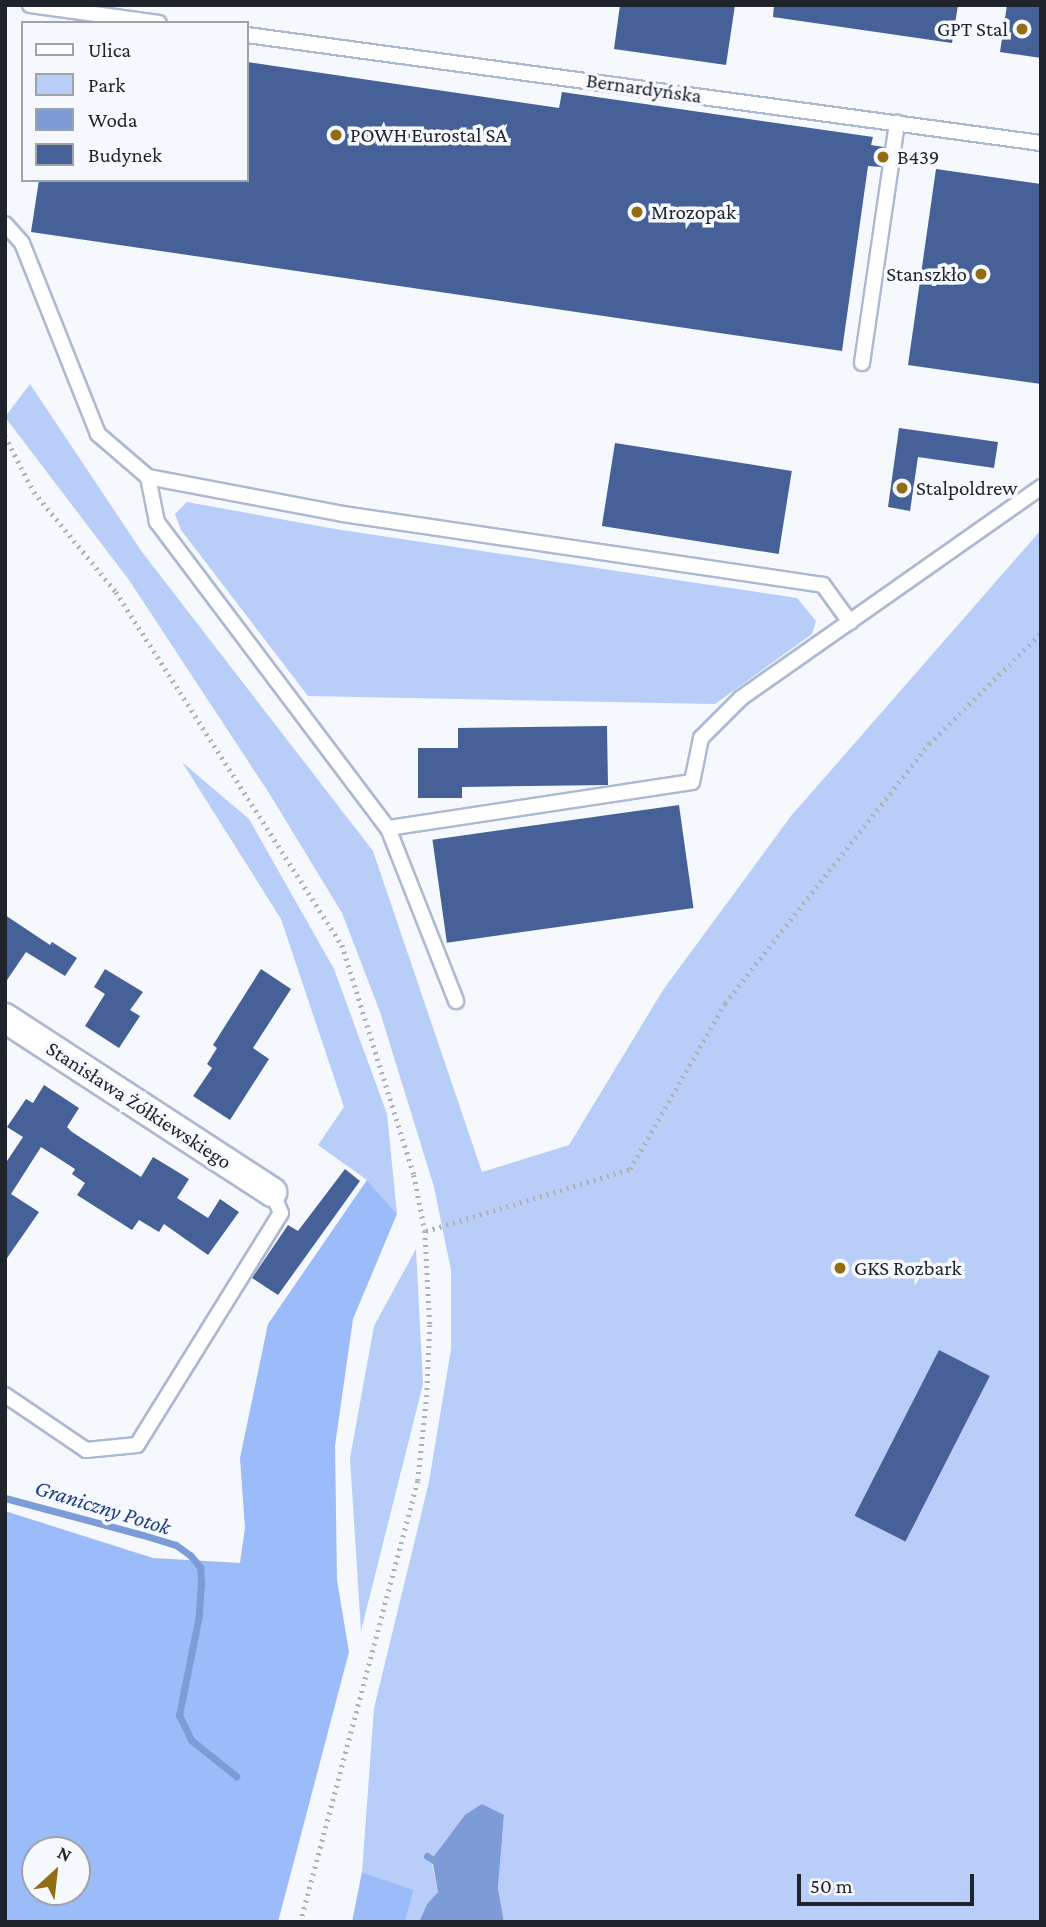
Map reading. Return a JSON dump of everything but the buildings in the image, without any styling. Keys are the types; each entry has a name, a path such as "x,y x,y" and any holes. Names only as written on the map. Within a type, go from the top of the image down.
{"street":[{"name":"Stanisława Żółkiewskiego","path":"5,1018 272,1192"}],"lane":[{"path":"30,5 145,21"},
{"name":"Bernardyńska","path":"248,35 1041,143"},
{"path":"862,363 897,123"},
{"path":"5,224 22,243 98,434 148,477 343,514 823,584 850,622"},
{"path":"148,477 157,522 387,828 456,1001"},
{"path":"387,828 692,782 701,738 741,698 1041,487"},
{"path":"5,1395 86,1450 137,1445 281,1213 272,1192"}],"path":[{"path":"5,436 34,492 116,592 342,945 414,1175 425,1231 430,1325 428,1395 418,1482 301,1922"},
{"path":"425,1231 630,1169 725,1003 929,744 1041,634"}],"green space":[{"name":"GKS Rozbark","path":"30,384 142,552 373,851 482,1172 569,1145 663,990 791,816 1041,530 1041,1922 504,1922 498,1888 504,1815 432,1863 438,1892 427,1904 419,1922 405,1922 414,1890 362,1872 374,1708 429,1482 451,1349 451,1270 434,1187 380,1012 342,913 269,793 129,580 5,417"},
{"path":"187,502 335,529 797,598 816,621 812,634 715,704 308,696 181,530 175,514"},
{"path":"182,762 249,819 334,969 387,1114 397,1214 367,1180 318,1145 344,1107 281,919"},
{"path":"416,1249 423,1384 361,1631 350,1458 374,1326"}],"shaded area":[{"path":"367,1180 397,1214 353,1319 335,1446 337,1580 349,1652 278,1922 5,1922 5,1511 153,1558 240,1563 245,1528 240,1458 268,1324"},
{"path":"362,1872 414,1890 405,1922 352,1922"}],"water":[{"path":"482,1804 504,1815 498,1888 504,1922 419,1922 427,1904 438,1892 432,1859 465,1815"}],"waterway":[{"name":"Graniczny Potok","path":"5,1498 176,1545 200,1567 199,1615 179,1715 191,1740 236,1776"},
{"name":"Graniczny Potok","path":"427,1856 438,1863"}],"place":[{"name":"GPT Stal","path":"1022,29"},
{"name":"POWH Eurostal SA","path":"336,135"},
{"name":"B439","path":"883,157"},
{"name":"Mrozopak","path":"637,212"},
{"name":"Stanszkło","path":"981,274"},
{"name":"Stalpoldrew","path":"902,488"},
{"name":"GKS Rozbark","path":"840,1268"}]}
